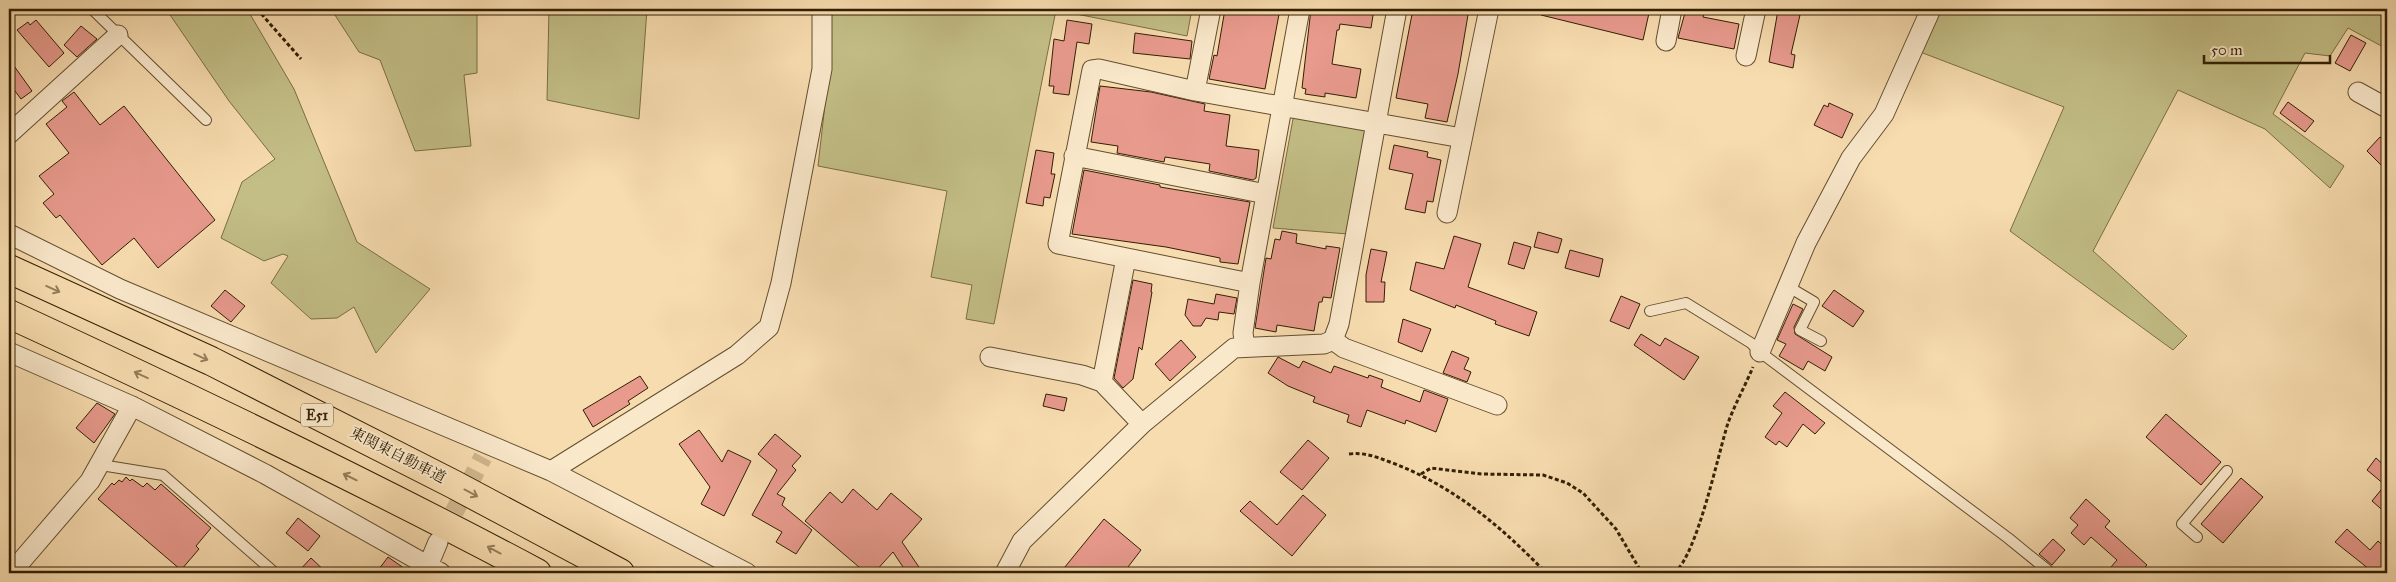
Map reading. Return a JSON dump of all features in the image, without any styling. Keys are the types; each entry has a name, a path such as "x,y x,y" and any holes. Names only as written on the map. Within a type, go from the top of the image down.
{"highway":[{"name":"東関東自動車道","path":"9,269 211,361 453,484 620,573"},
{"path":"9,314 202,404 427,515 538,573"}],"street":[{"path":"551,471 737,355 769,327 781,283 822,69 822,9"},
{"path":"1195,91 1211,9"},
{"path":"1245,346 1243,333 1250,283 1300,9"},
{"path":"1005,573 1022,541 1142,424 1234,348 1245,346 1324,344 1333,340 1339,324 1397,9"},
{"path":"1446,213 1489,9"},
{"path":"1666,41 1672,9"},
{"path":"1746,56 1756,9"},
{"path":"1760,352 1806,243 1851,158 1884,114 1931,9"},
{"path":"9,134 118,35"},
{"path":"1250,283 1058,244 1092,70 1099,69 1195,91 1375,121 1462,138"},
{"path":"2358,92 2387,108"},
{"path":"1074,156 1266,194"},
{"path":"9,234 120,289 487,450 551,471 748,573"},
{"path":"1102,382 1126,258"},
{"path":"1333,340 1344,348 1497,405"},
{"path":"9,352 132,406 265,474 434,570 438,542"},
{"path":"990,357 1082,375 1102,382 1142,424"},
{"path":"11,573 90,481 101,465 132,406"}],"lane":[{"path":"92,9 206,120"},
{"path":"1787,286 1814,302 1800,330 1822,341"},
{"path":"1650,311 1686,303 1751,343 1760,352 2008,538 2051,573"},
{"path":"101,465 163,475 275,573"},
{"path":"2197,537 2182,524 2227,471"}],"path":[{"path":"256,9 301,59"},
{"path":"1674,573 1683,562 1696,534 1728,422 1760,352"},
{"path":"1349,454 1362,452 1421,474 1457,494 1523,549 1546,573"},
{"path":"1421,474 1431,468 1482,474 1543,475 1567,483 1584,493 1616,529 1642,573"}],"shaded area":[{"path":"166,9 247,9 294,89 357,242 430,289 376,353 354,307 337,318 311,319 271,283 288,256 283,254 264,261 221,238 242,182 275,159 229,101"},
{"path":"331,9 477,9 477,73 464,75 471,146 415,151 380,60 359,52"},
{"path":"549,9 647,9 639,119 547,100"},
{"path":"830,9 1192,9 1187,36 1056,10 994,324 966,319 972,285 931,277 947,191 818,166 828,78"},
{"path":"1925,9 2387,9 2387,49 2348,28 2330,56 2305,53 2273,114 2344,166 2330,188 2265,129 2178,90 2093,251 2187,336 2173,350 2010,231 2064,107 1915,50"},
{"path":"1299,114 1366,125 1348,234 1273,228 1293,119"}],"building":[{"path":"1225,9 1280,9 1265,89 1209,79 1214,55 1217,56"},
{"path":"1311,9 1374,9 1371,28 1340,24 1339,30 1337,30 1332,64 1361,69 1356,98 1325,93 1325,97 1305,94 1306,89 1302,88"},
{"path":"1413,9 1469,9 1458,74 1447,122 1425,118 1428,104 1396,98"},
{"path":"1542,9 1629,9 1649,13 1643,40 1541,15"},
{"path":"1686,9 1705,9 1703,17 1739,24 1734,49 1678,38"},
{"path":"1778,10 1800,15 1791,54 1795,55 1793,68 1769,62"},
{"path":"36,20 64,53 49,67 17,30 28,22 30,25"},
{"path":"1067,20 1092,24 1089,44 1077,42 1069,95 1053,93 1054,86 1049,86 1054,39 1064,41"},
{"path":"81,26 97,39 77,57 64,45"},
{"path":"1135,33 1192,41 1190,59 1133,53"},
{"path":"2351,35 2366,43 2350,71 2335,63"},
{"path":"9,59 32,91 21,99 9,83"},
{"path":"1100,86 1151,92 1205,104 1204,111 1230,115 1226,146 1259,150 1256,178 1253,180 1209,171 1210,164 1165,157 1164,162 1117,153 1118,146 1091,142"},
{"path":"74,92 100,125 124,106 215,220 158,268 134,238 102,265 60,215 56,218 43,203 54,194 39,176 69,153 46,124 67,107 62,101"},
{"path":"2288,102 2314,121 2305,132 2280,113"},
{"path":"1829,103 1853,114 1842,138 1814,125 1824,105 1828,107"},
{"path":"2380,137 2387,143 2387,171 2367,151"},
{"path":"1394,145 1428,152 1427,157 1441,160 1433,202 1427,201 1425,213 1405,209 1413,174 1389,169"},
{"path":"1036,150 1054,153 1051,174 1055,174 1050,198 1044,197 1043,206 1026,203"},
{"path":"1084,170 1160,185 1160,187 1250,202 1238,264 1220,262 1220,258 1166,247 1072,234"},
{"path":"1282,231 1297,234 1296,243 1326,249 1326,246 1340,248 1331,298 1323,297 1322,302 1319,302 1314,331 1277,325 1276,332 1255,328 1266,258 1271,259 1275,239 1280,240"},
{"path":"1538,232 1562,239 1558,253 1534,247"},
{"path":"1454,236 1481,244 1468,287 1537,312 1529,336 1495,324 1496,321 1456,305 1455,308 1410,290 1416,262 1444,269"},
{"path":"1514,242 1531,247 1524,269 1508,264"},
{"path":"1371,249 1387,252 1381,282 1385,282 1384,302 1366,302 1366,275"},
{"path":"1570,250 1603,259 1599,277 1565,268"},
{"path":"1133,280 1152,284 1152,292 1142,350 1139,347 1133,379 1123,388 1114,378"},
{"path":"225,290 245,306 231,322 211,306"},
{"path":"1834,290 1864,311 1853,327 1822,306"},
{"path":"1216,294 1237,298 1234,314 1219,312 1218,320 1206,318 1201,326 1193,326 1185,315 1188,299 1214,304"},
{"path":"1621,296 1640,304 1629,329 1610,321"},
{"path":"1793,304 1803,309 1794,327 1795,334 1832,357 1825,371 1808,361 1803,370 1779,356 1786,344 1777,340"},
{"path":"1403,319 1431,329 1422,352 1398,342"},
{"path":"1641,334 1660,346 1665,338 1699,357 1684,380 1634,345"},
{"path":"1181,340 1196,357 1170,381 1155,364"},
{"path":"1452,351 1469,358 1464,369 1471,372 1467,382 1443,373"},
{"path":"1278,357 1299,368 1303,361 1331,373 1334,366 1368,378 1369,375 1383,380 1381,387 1420,402 1424,390 1448,399 1436,432 1406,420 1405,424 1367,410 1361,427 1347,422 1349,415 1313,402 1315,397 1288,386 1268,373"},
{"path":"640,376 648,388 628,401 630,404 593,427 583,410"},
{"path":"1785,392 1825,423 1815,434 1803,424 1787,447 1779,441 1776,445 1765,437 1782,413 1773,406"},
{"path":"1046,394 1067,398 1064,411 1043,406"},
{"path":"97,403 115,414 94,443 76,428"},
{"path":"2166,414 2221,462 2201,485 2146,437"},
{"path":"699,430 722,462 728,450 751,461 724,516 701,504 710,487 679,444"},
{"path":"775,434 801,456 792,466 796,470 777,494 785,498 782,505 812,530 796,554 776,542 782,532 752,515 777,470 758,454"},
{"path":"1308,440 1329,458 1302,490 1280,472"},
{"path":"2376,458 2387,468 2387,514 2372,501 2385,485 2367,470"},
{"path":"126,477 143,487 147,483 155,490 161,484 211,528 196,546 199,549 181,570 98,499 112,483 114,485 119,480 122,482"},
{"path":"2241,478 2263,497 2223,543 2201,524"},
{"path":"853,489 877,510 891,493 922,519 902,542 923,573 907,573 893,552 874,573 866,573 805,521 830,492 842,503"},
{"path":"1303,495 1326,515 1292,556 1240,511 1250,501 1277,525"},
{"path":"2086,499 2110,521 2105,527 2147,565 2139,573 2118,573 2111,567 2117,560 2091,537 2084,545 2071,533 2078,525 2070,518"},
{"path":"298,518 320,536 308,551 286,533"},
{"path":"1104,519 1141,550 1128,567 1122,573 1060,573"},
{"path":"2347,529 2370,550 2378,541 2387,549 2387,573 2374,573 2335,542"},
{"path":"2053,539 2065,550 2052,565 2039,554"},
{"path":"388,557 411,573 376,573"},
{"path":"311,558 327,573 297,573"}],"tunnel":[{"path":"441,537 483,457"}]}
